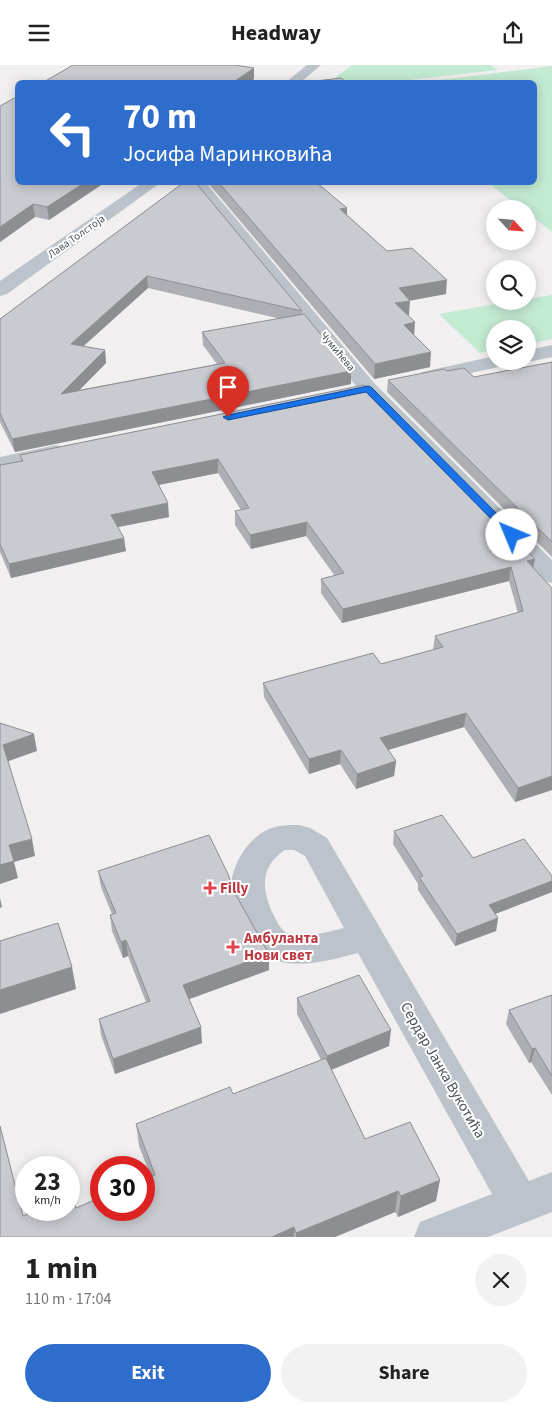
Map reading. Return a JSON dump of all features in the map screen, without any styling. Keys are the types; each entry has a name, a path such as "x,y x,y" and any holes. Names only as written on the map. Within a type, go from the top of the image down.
{"street":[{"path":"294,80 315,65"},
{"name":"Лава Толстоја","path":"0,290 149,185"},
{"name":"Чумићева","path":"200,185 359,390 552,575"},
{"path":"536,354 552,351"},
{"path":"359,390 486,364"},
{"path":"0,464 78,448"},
{"name":"Сердар Јанка Вукотића","path":"367,936 536,1198"},
{"path":"451,1234 536,1198"}],"green space":[{"path":"352,65 490,65 498,70 409,80 332,80"},
{"path":"552,66 552,232 536,219 536,200 510,200 491,185 537,185 537,80 438,80"},
{"path":"552,295 552,339 536,342 536,320 486,320 486,352 480,353 439,314 486,306 486,310 536,310 536,298"}],"building":[{"path":"73,65 235,65 254,68 236,80 47,80"},
{"path":"341,78 343,80 324,80"},
{"path":"15,98 15,185 81,185 47,207 33,204 0,227 0,106"},
{"path":"180,185 198,185 302,311 147,276 71,344 105,350 61,394 225,363 202,332 304,314 351,371 12,439 0,413 0,319"},
{"path":"221,185 319,185 347,208 340,209 387,251 412,248 447,280 399,288 410,301 395,303 415,322 404,325 431,352 375,364"},
{"path":"552,362 552,542 388,380 444,369 447,371 464,368 474,377 510,370 536,370 536,365"},
{"path":"364,385 535,559 527,561 552,588 552,776 518,788 466,713 380,738 396,761 357,774 341,750 309,759 263,683 373,653 381,664 443,647 435,636 523,611 511,567 343,609 321,579 344,573 307,522 250,535 235,511 249,508 218,459 152,472 168,503 111,515 124,538 9,564 0,544 0,465 23,461 20,455"},
{"path":"0,723 34,734 3,745 32,839 9,845 14,861 0,865"},
{"path":"442,815 473,858 524,839 552,876 552,881 489,905 498,918 457,934 419,877 423,876 394,831"},
{"path":"209,835 228,874 233,890 269,954 183,985 201,1027 113,1059 99,1019 150,1001 126,940 121,942 110,915 116,913 98,871"},
{"path":"58,923 72,967 0,990 0,941"},
{"path":"359,975 391,1030 327,1056 297,998"},
{"path":"552,995 552,1076 535,1048 532,1049 509,1010"},
{"path":"326,1058 365,1139 410,1122 440,1180 401,1196 398,1191 296,1233 294,1227 272,1237 0,1237 0,1126 15,1185 15,1221 80,1221 80,1206 90,1202 90,1221 155,1221 155,1156 148,1156 136,1124 230,1087 233,1094"}],"place":[{"name":"Filly","path":"210,888"},
{"name":"Амбуланта Нови свет","path":"233,947"}],"route":[{"path":"228,417 368,389 512,535"}]}
